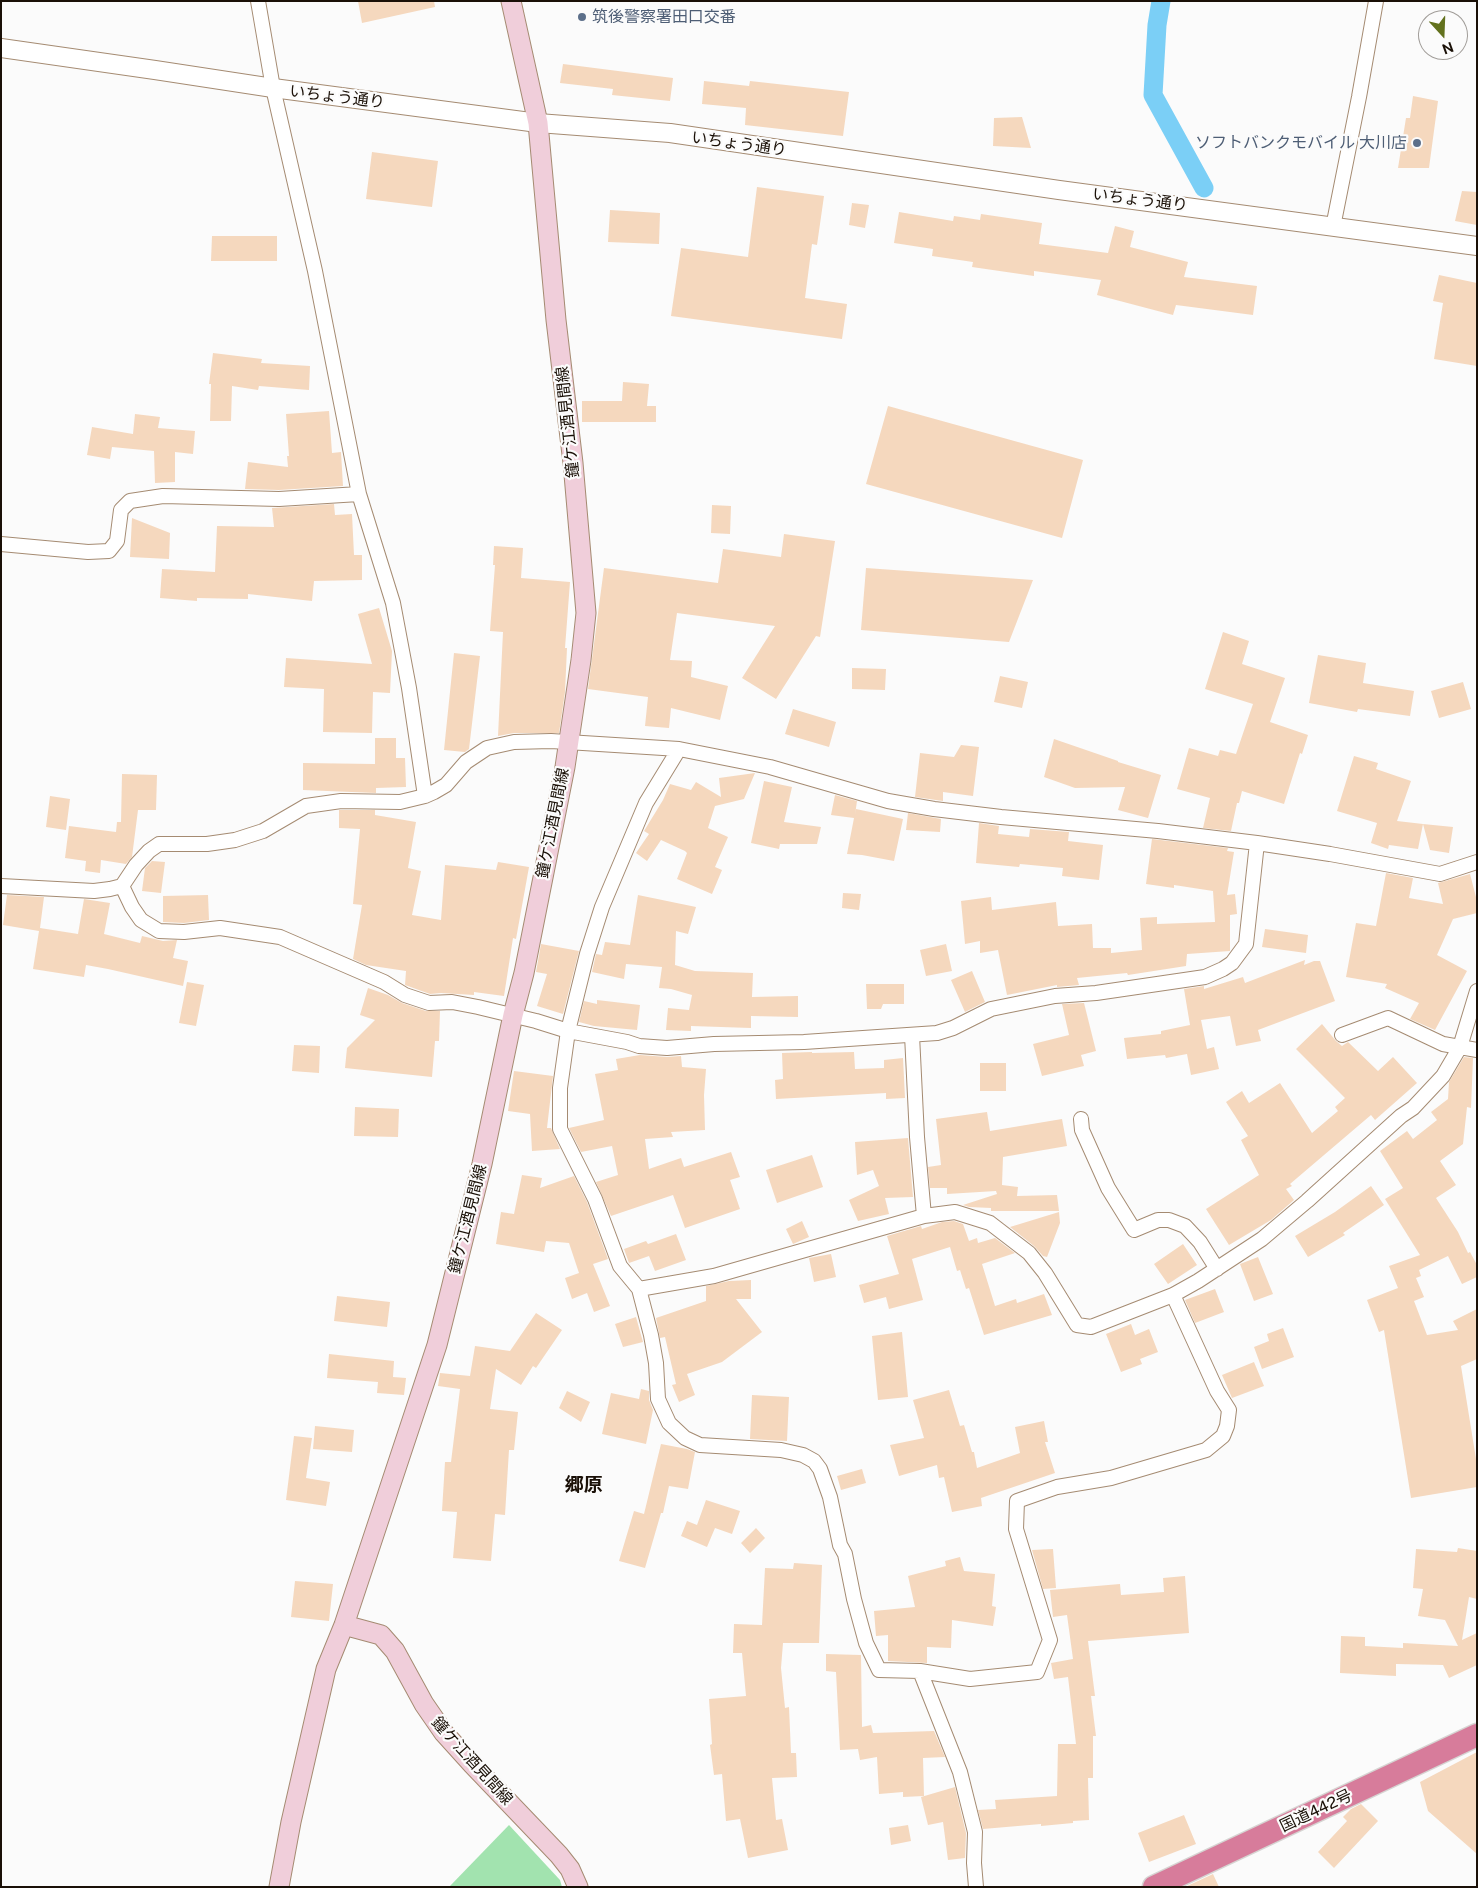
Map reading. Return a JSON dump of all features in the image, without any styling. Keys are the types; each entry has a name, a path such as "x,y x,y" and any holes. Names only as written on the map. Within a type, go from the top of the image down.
{"highway":[{"name":"国道442号","path":"1154,1887 1477,1736"}],"main road":[{"name":"鐘ケ江酒見間線","path":"279,1887 291,1822 326,1669 344,1625 437,1345 482,1164 513,1015 524,973 570,741 581,660 586,613 573,463 556,320 538,123 511,1"},
{"name":"鐘ケ江酒見間線","path":"344,1625 381,1635 395,1651 424,1704 444,1733 559,1855 570,1869 578,1887"}],"street":[{"path":"258,1 274,88 315,271 359,494 393,603 409,688 425,796"},
{"path":"1334,227 1376,1"},
{"name":"いちょう通り","path":"1,48 274,88 538,123 670,134 1040,187 1477,246"},
{"path":"1,544 88,552 109,551 117,541 121,510 130,501 163,496 279,499 359,494"},
{"path":"1,886 94,891 122,886 136,865 159,844 207,844 235,840 262,832 306,806 342,801 400,802 425,796 446,784 466,762 487,748 514,742 570,741 679,749 770,767 888,801 934,809 1158,831 1257,843 1440,874 1476,866"},
{"path":"679,749 646,803 602,907 587,954 568,1032 560,1088 560,1129 595,1199 620,1266 639,1289 656,1363 658,1398 669,1423 685,1438 700,1445 781,1450 803,1455 814,1461 820,1469 830,1497 840,1545 845,1554 854,1599 870,1652 879,1670 920,1671 970,1679 1037,1672 1050,1640 1016,1529 1017,1500 1057,1487 1111,1478 1206,1450 1224,1436 1228,1426 1229,1410 1217,1391 1173,1295"},
{"path":"122,886 132,907 141,920 159,931 184,932 220,928 280,937 429,1003 452,1002 513,1015 568,1032 627,1042 639,1046 666,1048 714,1044 804,1042 937,1033 953,1028 991,1009 1055,996 1096,993 1205,977 1223,969 1240,954 1246,944 1257,843"},
{"path":"639,1289 714,1276 924,1216 955,1212 990,1223 1005,1233 1028,1253 1045,1273 1077,1325 1091,1327 1173,1295 1262,1239 1412,1108 1442,1076 1460,1047 1477,991"},
{"path":"1342,1035 1388,1018 1443,1044 1477,1050"},
{"path":"912,1035 917,1137 924,1216"},
{"path":"1081,1119 1082,1130 1108,1188 1134,1230 1158,1220 1169,1220 1184,1226 1200,1242 1217,1269"},
{"path":"920,1671 960,1772 975,1832 974,1863 976,1887"}],"green space":[{"path":"509,1825 560,1880 562,1887 449,1887"}],"building":[{"path":"358,1 434,1 435,7 362,23"},
{"path":"563,64 673,78 670,101 612,95 613,89 560,83"},
{"path":"704,81 749,86 750,81 849,92 843,136 745,125 746,108 702,104"},
{"name":"ソフトバンクモバイル 大川店","path":"1413,96 1438,101 1429,168 1398,168 1406,118 1410,118"},
{"path":"1022,117 1031,148 993,146 994,118"},
{"path":"372,152 438,161 432,207 366,199"},
{"path":"757,187 824,196 817,245 812,244 805,298 847,304 842,339 671,316 681,248 748,257"},
{"path":"1462,191 1477,192 1477,225 1455,221"},
{"path":"852,203 869,205 865,228 849,225"},
{"path":"610,210 660,213 659,244 608,242"},
{"path":"899,212 953,221 954,216 980,220 981,214 1042,223 1039,244 1108,253 1115,226 1134,231 1130,247 1188,262 1184,277 1257,286 1253,315 1176,305 1173,315 1097,295 1101,280 1034,271 1034,276 972,267 973,262 932,256 933,249 894,243"},
{"path":"212,236 277,236 277,261 211,261"},
{"path":"1439,275 1477,283 1477,366 1434,359 1443,303 1433,301"},
{"path":"213,353 262,359 261,363 310,366 309,390 259,386 258,390 232,386 231,421 210,421 211,384 209,384"},
{"path":"623,382 649,384 647,406 656,406 656,422 582,422 582,401 622,401"},
{"path":"888,406 1083,460 1062,538 866,484"},
{"path":"329,411 332,453 341,452 343,486 279,490 245,489 248,462 288,467 286,414"},
{"path":"135,414 160,417 158,428 195,431 193,454 175,452 175,482 155,483 154,451 112,447 110,459 87,455 92,427 133,434"},
{"path":"334,504 335,515 352,514 354,555 362,555 362,580 314,581 312,601 248,594 248,599 197,598 197,601 160,598 162,569 215,572 217,526 274,527 272,508"},
{"path":"712,505 731,506 730,534 711,533"},
{"path":"132,518 170,533 169,559 130,557"},
{"path":"784,534 835,541 820,637 816,636 776,699 742,678 775,626 677,613 670,660 692,661 691,677 728,686 720,720 671,708 669,728 645,726 648,697 588,689 604,568 718,583 723,549 781,557"},
{"path":"494,546 523,548 521,578 570,582 565,648 567,648 565,692 559,733 514,733 498,736 503,632 490,631 495,565 493,565"},
{"path":"866,568 1033,580 1009,642 861,630"},
{"path":"379,608 392,651 390,693 373,692 372,733 323,732 324,689 284,687 286,658 372,664 358,614"},
{"path":"1223,632 1249,641 1242,664 1285,678 1270,722 1308,735 1302,754 1300,753 1284,804 1242,791 1239,803 1237,803 1231,831 1203,828 1210,798 1177,789 1189,748 1218,756 1220,750 1236,754 1253,704 1205,689"},
{"path":"454,653 480,656 469,749 465,752 444,750"},
{"path":"1318,655 1366,663 1363,683 1414,691 1410,716 1358,709 1357,712 1309,703"},
{"path":"852,668 886,669 885,690 852,689"},
{"path":"1000,676 1028,682 1022,708 994,702"},
{"path":"1463,682 1471,709 1439,718 1431,691"},
{"path":"793,709 836,722 829,747 785,734"},
{"path":"375,738 396,738 396,758 405,758 406,787 376,788 376,793 303,790 303,763 375,764"},
{"path":"1054,739 1161,775 1148,818 1118,810 1125,787 1075,788 1044,777"},
{"path":"961,745 979,747 973,796 943,792 943,801 915,797 920,753 954,757"},
{"path":"1354,756 1378,763 1376,769 1411,781 1397,821 1423,824 1418,849 1389,845 1388,849 1371,843 1377,823 1337,811"},
{"path":"755,773 744,799 715,806 708,828 728,837 715,867 722,870 712,894 677,879 687,853 685,851 661,840 647,861 636,853 649,834 644,831 663,800 670,784 691,790 696,782 721,797 719,778"},
{"path":"122,774 157,775 156,810 138,810 132,857 126,864 101,860 100,873 85,871 86,861 65,858 69,826 116,832 117,822 121,822"},
{"path":"764,781 792,787 784,822 821,827 817,844 780,844 779,849 751,843"},
{"path":"835,795 857,801 855,815 856,809 903,819 894,861 847,854 854,818 831,815"},
{"path":"50,796 70,799 66,830 46,827"},
{"path":"339,810 375,810 375,815 416,822 408,868 421,871 412,915 441,920 445,865 496,870 498,862 529,867 516,939 513,938 504,996 474,992 474,995 430,994 405,985 406,971 366,965 353,959 362,905 353,904 360,829 339,828"},
{"path":"908,813 941,819 940,832 906,830"},
{"path":"979,823 999,826 998,834 1029,837 1030,829 1069,832 1068,841 1103,845 1099,880 1062,876 1063,868 1020,864 1019,867 976,863"},
{"path":"1423,824 1453,827 1449,853 1430,850"},
{"path":"1152,839 1228,848 1227,851 1234,852 1227,895 1235,894 1237,914 1230,915 1230,951 1187,954 1186,966 1128,975 1127,973 1077,978 1079,985 1057,987 1057,985 1007,995 998,950 980,953 980,941 965,944 961,901 991,897 992,910 1056,902 1058,926 1092,924 1093,948 1111,948 1111,953 1142,950 1140,918 1157,917 1157,924 1215,922 1213,891 1174,885 1174,888 1146,884"},
{"path":"152,861 165,862 161,893 142,891 145,868"},
{"path":"1386,873 1413,878 1409,898 1443,904 1438,883 1470,874 1477,901 1477,913 1453,919 1437,955 1467,971 1435,1030 1410,1019 1419,1003 1385,988 1387,984 1346,977 1356,923 1376,926"},
{"path":"843,893 861,894 859,910 842,908"},
{"path":"7,895 44,897 40,928 78,934 84,899 110,903 104,934 140,943 142,936 163,941 177,940 173,958 188,961 183,986 86,965 84,977 33,969 39,931 3,925"},
{"path":"208,895 209,920 184,923 163,922 163,896"},
{"path":"638,895 696,907 688,934 676,931 675,965 695,971 753,973 752,997 798,996 798,1017 751,1016 751,1028 691,1026 691,1031 666,1030 668,1008 689,1010 692,995 671,989 659,988 662,967 626,964 624,979 592,972 596,954 602,955 605,942 630,945"},
{"path":"1265,929 1308,935 1306,953 1262,947"},
{"path":"541,944 579,951 563,1014 537,1006 547,974 536,972"},
{"path":"946,944 952,971 926,976 920,950"},
{"path":"1305,960 1304,965 1320,961 1335,1001 1258,1030 1261,1041 1236,1046 1230,1016 1201,1020 1207,1049 1214,1047 1219,1069 1191,1075 1187,1054 1166,1058 1165,1055 1127,1059 1124,1038 1161,1034 1161,1031 1190,1025 1184,989 1204,986 1204,989 1243,977 1245,983"},
{"path":"972,971 985,1002 965,1012 951,980"},
{"path":"187,982 204,985 196,1026 179,1023"},
{"path":"866,984 904,984 904,1004 883,1004 881,1009 867,1009"},
{"path":"368,988 426,1011 440,1011 439,1041 435,1041 432,1077 345,1068 347,1048 375,1020 360,1015"},
{"path":"597,1000 640,1005 637,1030 594,1026 579,1022 584,1001 597,1004"},
{"path":"1084,1003 1096,1051 1081,1055 1084,1066 1042,1076 1033,1044 1069,1035 1062,1004"},
{"path":"1322,1024 1336,1041 1342,1046 1348,1042 1378,1071 1393,1057 1417,1083 1375,1120 1371,1115 1290,1184 1292,1186 1286,1189 1294,1200 1271,1220 1229,1245 1206,1209 1259,1175 1241,1140 1248,1136 1226,1102 1242,1091 1249,1103 1280,1083 1312,1133 1338,1111 1335,1107 1345,1098 1296,1049"},
{"path":"294,1045 320,1046 319,1073 292,1071"},
{"path":"854,1052 855,1069 884,1068 884,1060 903,1058 905,1098 886,1099 886,1093 776,1099 775,1080 783,1079 782,1053"},
{"path":"640,1055 681,1056 682,1067 706,1069 704,1095 705,1130 671,1132 673,1137 645,1139 649,1169 681,1158 684,1167 731,1152 740,1177 730,1180 740,1209 685,1228 673,1195 611,1216 596,1182 618,1175 612,1146 581,1152 569,1128 604,1120 595,1074 618,1070 616,1059"},
{"path":"1464,1057 1473,1058 1471,1108 1467,1107 1463,1144 1440,1161 1456,1185 1436,1198 1477,1265 1477,1277 1462,1284 1448,1256 1419,1270 1421,1276 1416,1278 1424,1297 1414,1301 1427,1335 1458,1330 1453,1321 1477,1309 1477,1359 1461,1366 1476,1459 1477,1487 1411,1498 1384,1330 1379,1332 1367,1300 1398,1288 1389,1266 1420,1255 1385,1199 1403,1188 1380,1151 1407,1131 1413,1139 1437,1120 1431,1112 1448,1099 1449,1082"},
{"path":"980,1063 1006,1063 1006,1091 980,1091"},
{"path":"514,1071 553,1076 547,1128 551,1128 560,1149 532,1151 530,1114 508,1111"},
{"path":"355,1107 399,1109 398,1137 354,1136"},
{"path":"987,1112 990,1131 1062,1119 1067,1146 1003,1157 1002,1185 1018,1187 1017,1196 1057,1195 1059,1211 991,1211 991,1208 963,1205 997,1194 996,1191 947,1194 947,1188 930,1188 928,1167 941,1165 936,1119"},
{"path":"908,1138 913,1197 885,1198 889,1214 858,1221 849,1200 879,1186 873,1170 857,1175 855,1142"},
{"path":"812,1155 823,1187 777,1203 766,1170"},
{"path":"522,1175 542,1178 540,1188 574,1176 587,1202 608,1259 593,1264 610,1306 594,1312 587,1293 572,1299 565,1278 579,1273 569,1243 546,1241 544,1252 496,1244 501,1212 514,1214"},
{"path":"1371,1186 1384,1205 1343,1233 1345,1235 1308,1257 1295,1236 1335,1212"},
{"path":"1059,1212 1060,1223 1047,1257 1043,1256 1034,1246 1010,1227"},
{"path":"802,1221 809,1237 793,1244 786,1229"},
{"path":"954,1221 963,1224 969,1241 977,1238 978,1243 995,1238 1015,1253 982,1264 995,1306 1016,1299 1017,1303 1044,1294 1052,1315 984,1335 969,1288 966,1289 960,1270 957,1271 950,1247 912,1259 923,1300 889,1309 886,1297 864,1303 859,1285 899,1274 887,1236 921,1226 922,1229 942,1222"},
{"path":"676,1234 686,1260 655,1271 649,1256 629,1263 624,1249 646,1241 648,1244"},
{"path":"1183,1244 1197,1265 1168,1284 1154,1264"},
{"path":"831,1254 836,1277 814,1282 809,1258"},
{"path":"1258,1257 1273,1294 1254,1301 1240,1264"},
{"path":"751,1280 751,1299 736,1299 762,1332 722,1362 687,1374 695,1395 679,1402 672,1385 676,1384 665,1337 660,1338 656,1318 706,1301 706,1286 729,1281"},
{"path":"1215,1289 1224,1312 1195,1323 1185,1300"},
{"path":"337,1296 390,1302 387,1327 334,1321"},
{"path":"536,1313 562,1330 536,1368 533,1366 521,1385 496,1369 490,1409 518,1412 514,1450 509,1450 505,1515 495,1514 491,1561 453,1558 457,1512 442,1511 445,1462 451,1462 460,1389 438,1386 440,1373 470,1376 475,1346 510,1351"},
{"path":"636,1317 643,1342 623,1347 615,1324"},
{"path":"1131,1324 1135,1335 1149,1329 1158,1352 1140,1359 1142,1364 1121,1372 1106,1334"},
{"path":"1283,1328 1294,1357 1262,1369 1254,1347 1269,1341 1267,1334"},
{"path":"902,1332 908,1397 878,1400 872,1336"},
{"path":"329,1354 394,1361 393,1377 406,1378 404,1395 377,1393 378,1382 327,1378"},
{"path":"1254,1362 1264,1386 1232,1398 1222,1375"},
{"path":"641,1389 649,1391 649,1400 653,1410 646,1444 602,1434 611,1393 639,1399"},
{"path":"949,1390 960,1426 964,1425 972,1452 974,1452 977,1468 1020,1453 1015,1427 1044,1421 1048,1442 1045,1442 1055,1473 981,1498 982,1506 952,1512 944,1477 939,1478 937,1465 899,1476 890,1445 924,1438 913,1400"},
{"path":"567,1391 590,1402 581,1422 559,1408"},
{"path":"752,1395 789,1397 787,1441 750,1439"},
{"path":"315,1426 354,1430 352,1452 313,1449"},
{"path":"294,1436 312,1438 306,1478 330,1482 326,1506 286,1500"},
{"path":"661,1444 695,1452 688,1489 669,1486 663,1513 661,1513 645,1568 619,1561 634,1511 644,1514"},
{"path":"862,1469 866,1483 841,1490 837,1476"},
{"path":"706,1500 740,1511 732,1534 715,1528 707,1547 681,1536 687,1521 697,1525"},
{"path":"756,1528 765,1538 750,1553 741,1543"},
{"path":"1458,1548 1477,1551 1477,1599 1469,1597 1462,1640 1477,1633 1477,1665 1449,1678 1443,1665 1396,1664 1396,1676 1340,1673 1341,1636 1365,1637 1365,1646 1403,1648 1403,1643 1458,1646 1445,1620 1418,1616 1423,1589 1413,1588 1416,1549 1457,1552"},
{"path":"1053,1549 1056,1588 1043,1589 1032,1550"},
{"path":"960,1557 964,1571 995,1574 992,1606 996,1607 993,1626 952,1620 951,1648 927,1647 927,1663 888,1661 888,1635 876,1636 874,1611 915,1607 908,1576 946,1566 945,1561"},
{"path":"794,1563 822,1565 819,1643 783,1643 781,1668 785,1708 789,1707 791,1753 796,1753 797,1777 772,1778 776,1820 782,1819 788,1850 748,1858 740,1819 726,1821 722,1774 714,1775 710,1745 712,1744 709,1699 746,1696 742,1653 733,1653 734,1624 762,1625 765,1568 793,1569"},
{"path":"1185,1576 1189,1633 1088,1641 1095,1696 1091,1696 1096,1736 1093,1736 1093,1778 1088,1778 1089,1820 1041,1826 1041,1824 983,1829 978,1810 996,1809 995,1800 1057,1796 1058,1744 1076,1744 1068,1677 1054,1679 1051,1663 1073,1659 1067,1615 1053,1617 1050,1590 1120,1584 1121,1595 1164,1592 1163,1578"},
{"path":"295,1581 333,1584 329,1621 291,1617"},
{"path":"826,1654 861,1655 862,1727 871,1725 873,1733 934,1731 945,1757 923,1758 924,1796 903,1797 903,1792 879,1794 877,1757 860,1760 858,1749 840,1750 836,1672 826,1671"},
{"path":"1477,1752 1477,1854 1428,1811 1420,1782"},
{"path":"955,1787 966,1833 965,1858 948,1860 943,1822 928,1825 921,1797"},
{"path":"1361,1804 1378,1821 1334,1868 1318,1852 1347,1821 1343,1817 1351,1809"},
{"path":"1184,1815 1196,1844 1149,1862 1138,1833"},
{"path":"908,1825 911,1841 891,1845 889,1828"},
{"path":"1213,1874 1219,1887 1185,1887"}],"waterway":[{"path":"1161,1 1157,25 1153,95 1204,188"}],"place":[{"name":"筑後警察署田口交番","path":"582,17"},
{"name":"ソフトバンクモバイル 大川店","path":"1417,143"}],"district":[{"name":"郷原","path":"584,1485"}]}
